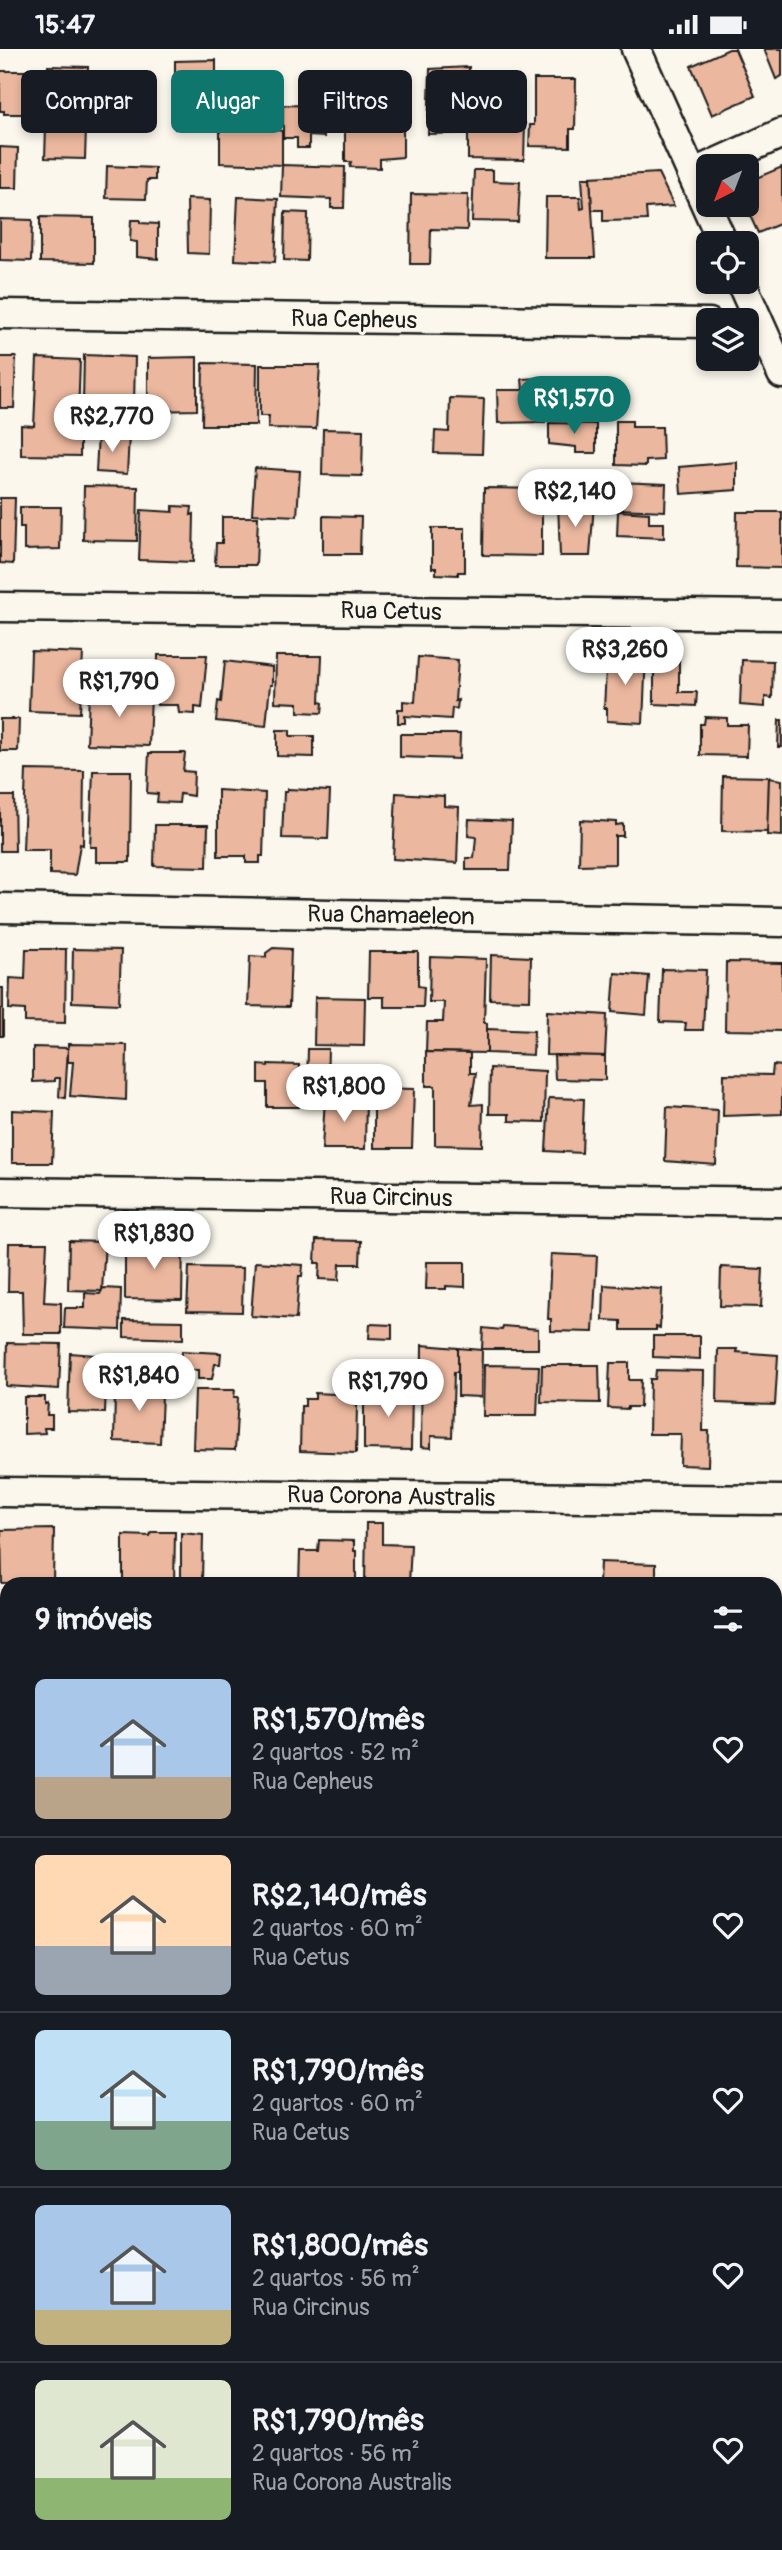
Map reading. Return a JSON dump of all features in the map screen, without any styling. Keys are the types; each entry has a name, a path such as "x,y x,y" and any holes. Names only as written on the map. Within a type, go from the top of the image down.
{"street":[{"path":"636,49 718,231"},
{"path":"692,173 782,133"},
{"name":"Rua Cepheus","path":"0,314 696,323"},
{"path":"759,334 782,373"},
{"name":"Rua Cetus","path":"0,607 782,615"},
{"name":"Rua Chamaeleon","path":"0,908 782,922"},
{"name":"Rua Circinus","path":"0,1192 782,1202"},
{"name":"Rua Corona Australis","path":"0,1492 782,1500"}],"building":[{"path":"729,49 735,49 755,96 712,115 691,66"},
{"path":"764,49 782,49 782,76 776,79"},
{"path":"216,60 216,70 175,70 175,61"},
{"path":"48,66 88,67 88,70 48,70"},
{"path":"469,67 469,70 430,69"},
{"path":"0,71 21,71 21,114 4,114 4,111 0,111"},
{"path":"534,79 576,79 575,129 570,129 570,147 529,146 530,125 534,125"},
{"path":"284,105 298,105 298,133 324,133 324,137 309,136 309,148 297,148 297,138 283,138"},
{"path":"46,133 86,133 85,159 45,158"},
{"path":"220,133 282,133 282,165 220,163"},
{"path":"345,133 403,133 403,157 380,159 380,168 350,167 351,162 345,162"},
{"path":"468,133 525,133 524,160 468,159"},
{"path":"0,147 18,148 17,188 0,188"},
{"path":"282,165 345,167 344,208 331,208 331,199 281,197"},
{"path":"107,166 155,168 155,180 147,180 146,199 106,198"},
{"path":"782,167 782,223 759,233 751,217 760,217 760,176"},
{"path":"474,170 493,170 493,181 520,182 518,222 472,221"},
{"path":"658,173 674,206 646,208 647,220 603,221 603,210 592,210 590,177"},
{"path":"582,178 590,178 595,258 545,258 546,197 580,197 581,209 584,208"},
{"path":"411,194 468,195 467,230 431,229 430,264 410,264"},
{"path":"238,197 278,199 275,262 235,260"},
{"path":"187,199 210,200 209,254 188,253"},
{"path":"285,212 308,213 307,261 284,260"},
{"path":"40,217 94,218 94,263 40,262"},
{"path":"0,219 32,220 31,261 0,260"},
{"path":"131,220 158,224 158,259 137,257 137,242 130,241"},
{"path":"84,355 135,357 134,405 131,404 130,428 109,428 110,404 83,403"},
{"path":"0,357 16,357 14,408 0,408"},
{"path":"197,357 197,410 148,411 148,358"},
{"path":"37,358 80,360 80,456 21,455 21,425 34,426"},
{"path":"203,363 257,364 256,425 202,425"},
{"path":"260,365 320,365 316,429 268,428 269,416 260,416"},
{"path":"540,378 541,414 545,414 545,422 498,423 497,390 523,390 522,379"},
{"path":"450,398 484,399 482,454 434,453 435,431 449,432"},
{"path":"616,421 632,421 632,427 662,427 663,460 646,461 646,466 616,465"},
{"path":"549,423 596,424 596,453 576,453 576,447 549,444"},
{"path":"323,429 363,430 362,476 322,475"},
{"path":"98,434 129,436 127,474 96,472"},
{"path":"737,462 737,490 681,494 679,467"},
{"path":"255,468 300,471 297,516 252,514"},
{"path":"618,482 666,484 665,511 618,509"},
{"path":"84,486 138,487 137,541 83,540"},
{"path":"484,488 542,489 542,556 483,555"},
{"path":"0,498 15,498 13,564 0,563"},
{"path":"558,503 594,504 590,556 560,556"},
{"path":"173,506 192,507 193,562 139,560 141,510 173,512"},
{"path":"20,507 61,507 60,549 24,550 24,527 20,527"},
{"path":"618,511 649,513 649,523 664,523 664,538 617,536"},
{"path":"737,512 782,512 782,568 736,567"},
{"path":"323,516 361,517 360,554 323,554"},
{"path":"222,517 258,517 256,565 215,565 216,543 222,543"},
{"path":"432,528 465,528 465,572 458,572 458,575 436,574 436,568 432,568"},
{"path":"31,651 83,653 80,713 29,711"},
{"path":"607,652 646,653 643,723 607,721 607,708 604,708"},
{"path":"654,654 679,654 679,692 697,692 696,706 654,704"},
{"path":"158,655 207,655 202,708 195,707 195,714 179,713 178,705 157,705"},
{"path":"276,656 322,656 322,713 298,712 298,703 275,702"},
{"path":"418,657 458,660 455,701 458,700 457,709 452,708 451,719 405,716 405,723 398,723 398,709 403,709 403,701 415,702"},
{"path":"742,660 773,661 772,698 765,697 765,707 740,705"},
{"path":"225,661 272,667 266,726 216,721 218,701 221,702"},
{"path":"89,693 151,694 149,746 87,744"},
{"path":"705,717 727,718 727,725 748,725 747,756 700,755 700,724 704,724"},
{"path":"0,719 19,719 18,751 0,751"},
{"path":"779,720 782,720 782,747 778,747"},
{"path":"277,730 290,730 290,736 314,736 314,757 277,756"},
{"path":"400,734 460,734 459,759 400,757"},
{"path":"149,753 185,753 183,771 194,772 193,796 180,794 179,803 157,802 158,794 147,793"},
{"path":"26,770 84,771 83,845 80,844 75,875 50,874 50,850 23,850"},
{"path":"93,771 131,771 130,862 96,862 96,847 90,847"},
{"path":"723,776 769,777 768,832 722,831"},
{"path":"769,778 782,780 782,836 767,835"},
{"path":"287,789 330,791 328,839 282,838 284,792 287,792"},
{"path":"218,790 265,793 263,856 260,856 260,863 246,863 246,856 218,856"},
{"path":"396,793 444,796 444,806 459,807 457,863 393,859"},
{"path":"0,796 14,796 15,851 0,851"},
{"path":"469,819 512,821 510,870 466,870 466,858 474,858 476,837 468,836"},
{"path":"580,820 623,824 623,836 615,836 615,864 579,865"},
{"path":"155,825 208,825 207,867 154,866"},
{"path":"273,948 291,949 289,1007 248,1006 250,956 266,957 266,953"},
{"path":"26,949 66,949 65,1023 25,1022 25,1010 9,1009 10,978 25,979"},
{"path":"73,949 121,950 119,1004 72,1002"},
{"path":"369,952 418,952 418,986 424,987 423,1007 384,1007 384,997 368,997"},
{"path":"491,955 531,957 530,1000 490,999"},
{"path":"430,957 486,959 484,1023 487,1023 487,1053 426,1052 427,1022 443,1022 444,1002 429,1002"},
{"path":"726,962 782,963 782,1031 725,1030"},
{"path":"662,969 706,970 703,1030 685,1030 686,1023 660,1022"},
{"path":"615,973 649,976 646,1015 612,1012"},
{"path":"0,988 3,988 3,1036 0,1036"},
{"path":"315,997 365,998 364,1046 314,1045"},
{"path":"547,1011 607,1015 605,1056 546,1055"},
{"path":"487,1029 534,1031 533,1055 487,1053"},
{"path":"68,1044 127,1045 126,1100 70,1096 73,1062 68,1062"},
{"path":"33,1047 68,1048 65,1098 59,1097 60,1078 55,1078 55,1081 33,1082"},
{"path":"308,1049 328,1049 327,1085 307,1085"},
{"path":"426,1052 470,1053 470,1073 476,1073 471,1105 483,1104 482,1146 435,1145 435,1086 426,1086"},
{"path":"554,1055 605,1056 605,1080 555,1079"},
{"path":"259,1065 299,1065 299,1107 267,1107 267,1083 259,1083"},
{"path":"773,1065 782,1066 782,1114 723,1116 724,1074 772,1075"},
{"path":"490,1068 545,1071 544,1122 509,1121 509,1114 489,1114"},
{"path":"374,1088 414,1089 412,1148 374,1148"},
{"path":"325,1097 366,1099 365,1149 322,1149"},
{"path":"549,1098 584,1099 582,1153 546,1151"},
{"path":"667,1107 718,1110 716,1165 665,1161"},
{"path":"12,1110 54,1112 52,1163 12,1163"},
{"path":"316,1240 361,1241 360,1264 340,1264 339,1280 319,1279 320,1263 315,1263"},
{"path":"69,1241 105,1242 102,1291 68,1290"},
{"path":"9,1243 47,1243 44,1302 61,1303 61,1334 23,1334 22,1291 8,1291"},
{"path":"125,1243 183,1243 182,1300 125,1299"},
{"path":"551,1254 597,1256 593,1332 551,1331 551,1319 548,1319"},
{"path":"255,1262 303,1265 302,1276 299,1276 296,1319 251,1316"},
{"path":"427,1262 465,1262 465,1287 426,1289"},
{"path":"189,1267 243,1268 242,1312 187,1311"},
{"path":"721,1267 763,1269 761,1307 720,1306"},
{"path":"604,1285 662,1289 660,1328 621,1330 621,1321 603,1320"},
{"path":"103,1288 121,1289 120,1330 64,1328 65,1308 85,1308 85,1293 100,1294"},
{"path":"124,1320 183,1321 183,1339 124,1337"},
{"path":"370,1324 392,1325 392,1339 369,1338"},
{"path":"503,1326 538,1329 538,1349 482,1349 483,1328 502,1330"},
{"path":"653,1336 700,1336 700,1359 653,1357"},
{"path":"7,1343 61,1344 59,1389 6,1386"},
{"path":"422,1345 458,1348 458,1372 454,1372 452,1437 431,1436 431,1448 421,1447"},
{"path":"458,1348 482,1350 481,1397 458,1396"},
{"path":"718,1349 778,1355 775,1405 717,1403"},
{"path":"182,1351 221,1353 220,1364 215,1364 212,1379 198,1379 198,1370 181,1370"},
{"path":"70,1353 107,1356 105,1413 68,1412"},
{"path":"610,1363 629,1363 629,1380 641,1380 640,1407 608,1408"},
{"path":"484,1365 539,1366 537,1416 483,1416"},
{"path":"542,1365 599,1365 600,1403 541,1402"},
{"path":"656,1370 704,1371 703,1431 709,1431 708,1466 680,1465 681,1434 649,1434 650,1379 655,1379"},
{"path":"146,1377 152,1377 151,1382 160,1382 160,1443 114,1441 115,1393 130,1394 130,1380 146,1381"},
{"path":"364,1389 412,1389 411,1450 364,1449"},
{"path":"195,1390 235,1390 234,1397 238,1397 235,1450 193,1449"},
{"path":"315,1393 355,1395 356,1453 300,1451 301,1406 305,1406 305,1399 315,1399"},
{"path":"24,1397 45,1397 45,1404 48,1403 47,1415 52,1415 52,1428 44,1428 45,1433 24,1434"},
{"path":"366,1523 382,1523 382,1544 411,1545 409,1577 365,1577"},
{"path":"54,1529 53,1577 2,1577 1,1530"},
{"path":"151,1532 175,1532 174,1577 123,1577 123,1535 150,1536"},
{"path":"181,1533 203,1535 202,1577 181,1577"},
{"path":"319,1540 354,1541 356,1577 299,1577 300,1551 318,1551"},
{"path":"600,1562 656,1564 656,1577 599,1577"}]}
